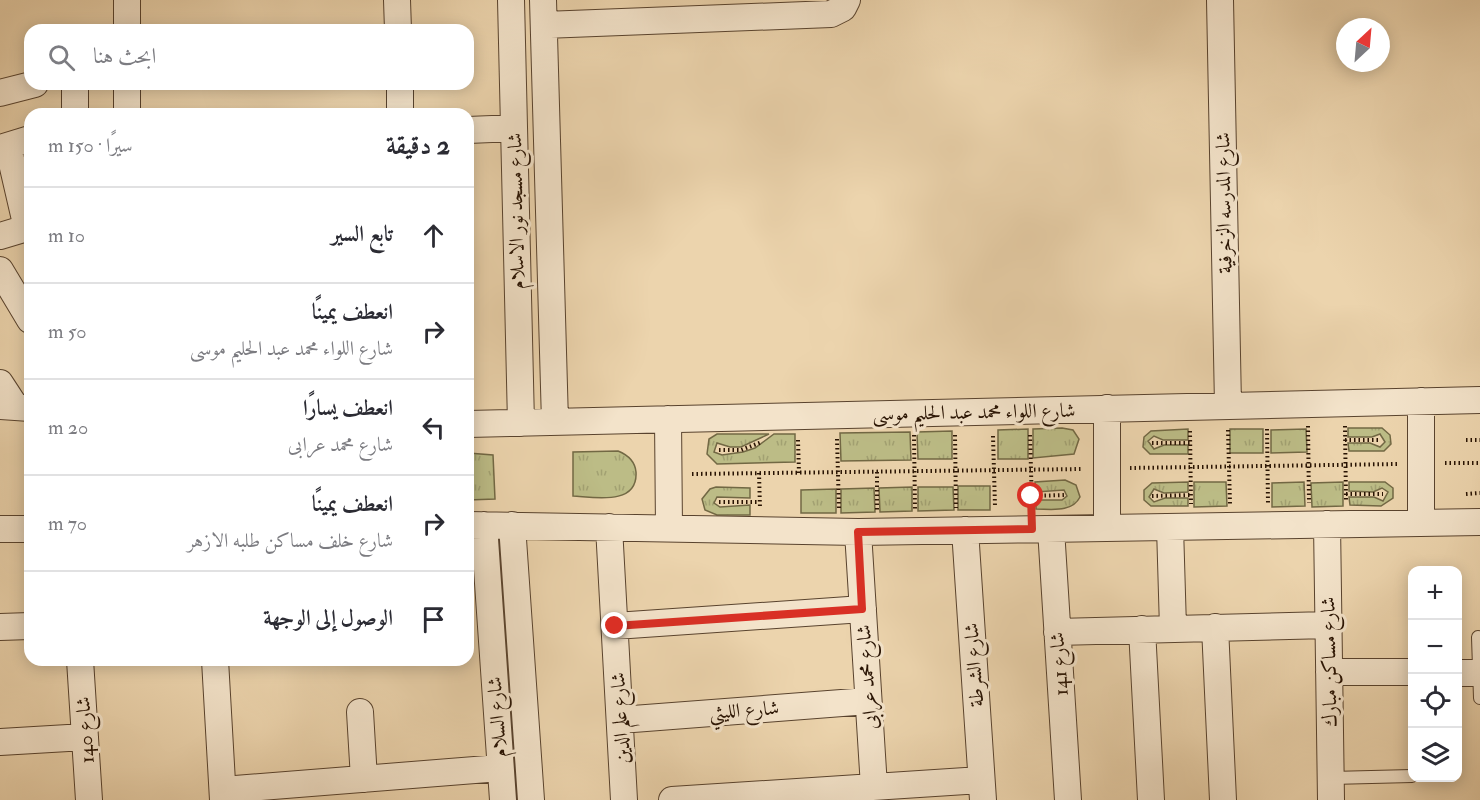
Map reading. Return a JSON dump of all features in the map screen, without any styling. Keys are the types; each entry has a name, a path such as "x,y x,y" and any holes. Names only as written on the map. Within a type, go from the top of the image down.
{"street":[{"path":"127,0 127,24"},
{"path":"397,0 398,24"},
{"name":"شارع مسجد نور الاسلام","path":"510,0 521,423"},
{"path":"544,12 677,10 831,14 843,8 847,0"},
{"name":"شارع المدرسه الزخرفية","path":"1220,0 1228,405"},
{"name":"شارع مسجد نور الاسلام","path":"544,12 555,422"},
{"path":"0,93 24,87"},
{"path":"75,90 75,108"},
{"path":"127,90 127,108"},
{"path":"400,90 400,108"},
{"path":"474,130 514,128"},
{"path":"13,144 24,206"},
{"path":"0,236 24,229"},
{"path":"0,270 24,310"},
{"path":"0,383 15,407"},
{"name":"شارع اللواء محمد عبد الحليم موسى","path":"474,424 1480,400"},
{"path":"1420,523 1421,401"},
{"path":"1107,408 1107,528"},
{"path":"668,419 669,528"},
{"path":"476,525 916,531 1480,522"},
{"name":"شارع مساكن مبارك","path":"1328,524 1331,789"},
{"name":"شارع السلام","path":"476,525 480,644 503,800"},
{"name":"شارع السلام","path":"512,525 531,800"},
{"path":"1173,628 1181,526"},
{"name":"شارع علم الدين","path":"609,527 624,800"},
{"path":"0,529 24,528"},
{"name":"شارع 141","path":"1041,529 1057,632 1068,800"},
{"name":"شارع الشرطة","path":"961,530 982,790"},
{"name":"شارع محمد عرابى","path":"858,531 868,701 868,792"},
{"path":"615,626 862,609"},
{"path":"1057,632 1328,624"},
{"path":"0,627 24,626"},
{"path":"1215,627 1223,800"},
{"path":"1142,629 1152,800"},
{"path":"480,644 520,643"},
{"name":"شارع 140","path":"81,666 89,800"},
{"path":"215,666 223,795 364,779 500,768"},
{"path":"1329,672 1408,672"},
{"path":"1462,673 1480,673"},
{"name":"شارع الليثي","path":"620,720 868,701"},
{"path":"360,712 364,779"},
{"path":"0,741 85,737"},
{"path":"672,800 982,790"}],"lane":[{"path":"1478,637 1480,698"},
{"path":"1331,789 1408,777"}],"path":[{"path":"1328,524 1346,494 1345,402"},
{"path":"1307,403 1309,465 1328,524"},
{"path":"1267,404 1269,525"},
{"path":"1228,405 1230,526"},
{"path":"1181,526 1191,495 1190,406"},
{"path":"1030,410 1031,496 1041,529"},
{"path":"993,411 995,529"},
{"path":"954,412 955,471 961,530"},
{"path":"913,413 916,531"},
{"path":"837,415 838,472 858,531"},
{"path":"798,416 799,473"},
{"path":"1346,440 1380,440"},
{"path":"1466,440 1480,440"},
{"path":"1152,443 1190,442"},
{"path":"669,475 1480,463"},
{"path":"858,531 877,472"},
{"path":"759,473 760,530"},
{"path":"1466,494 1480,493"},
{"path":"1346,494 1383,494"},
{"path":"1031,496 1064,495"},
{"path":"1152,496 1191,495"},
{"path":"719,502 759,502"}],"green space":[{"path":"1348,428 1382,428 1390,435 1391,444 1384,451 1349,451 1348,443 1370,443 1380,447 1385,442 1380,434 1372,437 1348,437"},
{"path":"1028,429 1028,459 998,459 998,430"},
{"path":"1033,429 1073,430 1079,439 1074,454 1033,458"},
{"path":"1188,429 1188,440 1163,440 1154,436 1148,441 1154,449 1164,445 1188,445 1188,454 1150,454 1143,447 1144,437 1151,431"},
{"path":"1230,429 1263,429 1263,453 1230,453"},
{"path":"1306,429 1307,452 1271,453 1271,430"},
{"path":"952,431 952,459 918,459 917,432"},
{"path":"910,432 911,460 841,461 840,433"},
{"path":"717,434 769,434 741,447 730,447 717,443 714,452 722,455 755,448 774,434 795,434 795,462 717,464 707,454 709,439"},
{"path":"618,451 630,459 635,468 635,483 630,490 613,497 573,496 573,452"},
{"path":"474,453 493,455 495,499 474,500"},
{"path":"1065,480 1076,485 1080,497 1072,506 1061,509 1036,509 1036,500 1062,500 1067,496 1064,490 1036,492 1035,482"},
{"path":"1188,482 1188,492 1164,493 1154,489 1149,497 1154,502 1165,498 1188,498 1188,506 1151,506 1144,500 1144,490 1152,483"},
{"path":"1194,482 1226,482 1227,506 1194,507"},
{"path":"1304,482 1305,506 1272,507 1272,483"},
{"path":"1343,482 1343,506 1312,507 1311,483"},
{"path":"1349,482 1385,482 1393,488 1393,498 1381,506 1350,505 1349,497 1374,497 1383,501 1388,492 1382,488 1373,492 1349,491"},
{"path":"958,486 990,486 990,510 958,510"},
{"path":"716,487 750,488 750,498 717,497 714,503 720,507 750,505 750,515 717,515 705,510 702,499 710,489"},
{"path":"912,487 912,511 880,512 879,488"},
{"path":"918,487 953,487 954,510 918,511"},
{"path":"874,488 875,512 841,513 841,489"},
{"path":"836,489 836,513 801,513 801,490"}],"route":[{"path":"615,626 862,609 858,532 1032,529 1031,496"}]}
